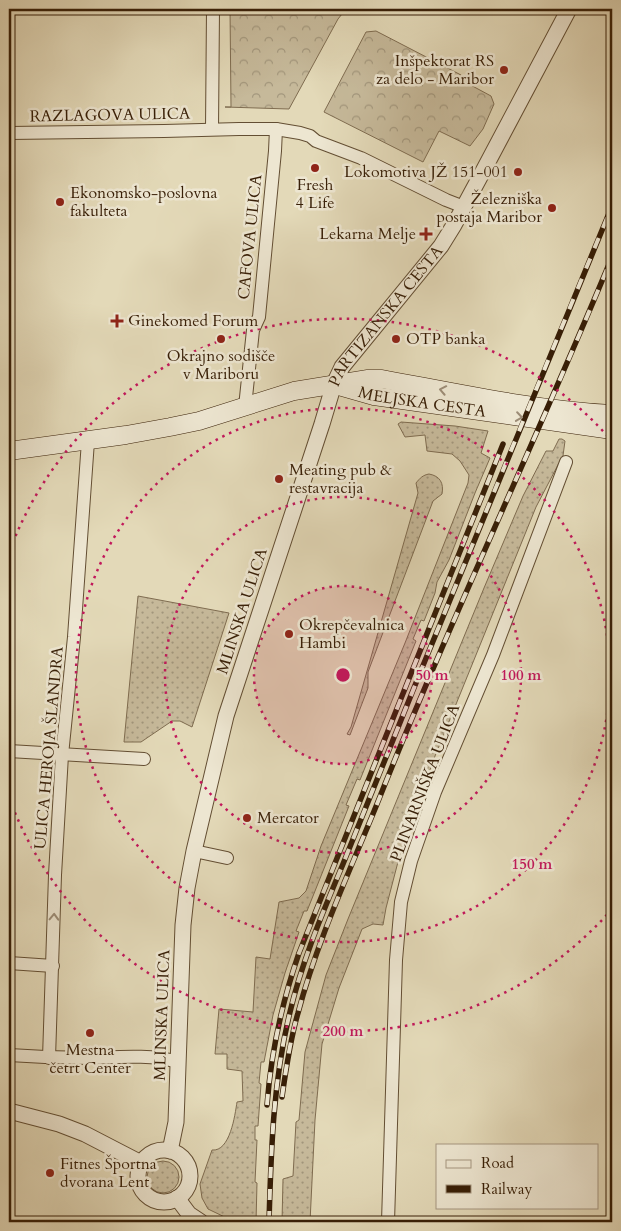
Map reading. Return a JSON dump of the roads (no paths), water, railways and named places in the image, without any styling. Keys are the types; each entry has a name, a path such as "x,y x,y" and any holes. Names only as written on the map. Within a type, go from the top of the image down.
{"main road":[{"name":"MELJSKA CESTA","path":"334,384 382,379 573,412 612,414"},
{"name":"PARTIZANSKA CESTA","path":"9,451 126,435 186,424 294,391 334,384"},
{"name":"MELJSKA CESTA","path":"334,384 374,396 612,430"}],"street":[{"path":"212,129 213,9"},
{"name":"PARTIZANSKA CESTA","path":"334,384 342,367 441,246 464,207 569,9"},
{"name":"RAZLAGOVA ULICA","path":"9,133 276,129 310,136 316,141 361,158 464,207"},
{"name":"CAFOVA ULICA","path":"245,407 253,330 259,317 276,129"},
{"name":"MLINSKA ULICA","path":"170,1151 176,1122 183,925 194,851 226,716 334,384"},
{"name":"ULICA HEROJA ŠLANDRA","path":"49,1058 55,875 62,755 74,637 88,440"},
{"name":"PLINARNIŠKA ULICA","path":"388,1222 396,960 402,902 411,861 436,792 493,655 566,462"},
{"path":"9,751 144,759"},
{"path":"194,851 227,858"},
{"path":"9,963 53,966"},
{"path":"9,1055 49,1058 125,1056 164,1058 178,1062"},
{"path":"9,1111 59,1124 85,1134 141,1163"},
{"path":"164,1150 170,1151 185,1161 189,1172 188,1184 186,1189 177,1198 159,1201 145,1194 138,1178 138,1172 141,1163 151,1153 164,1150"},
{"path":"177,1198 189,1214 200,1222"}],"railway":[{"path":"269,1222 276,1090 284,1038 307,955 422,668 612,206"},
{"path":"282,1097 295,1023 314,960 334,907 434,667 612,257"},
{"path":"267,1105 271,1066 278,1028 287,990 299,953 503,444"}],"place":[{"name":"Inšpektorat RS za delo - Maribor","path":"504,70"},
{"name":"Fresh 4 Life","path":"315,168"},
{"name":"Lokomotiva JŽ 151-001","path":"518,172"},
{"name":"Ekonomsko-poslovna fakulteta","path":"60,202"},
{"name":"Železniška postaja Maribor","path":"552,208"},
{"name":"Lekarna Melje","path":"426,234"},
{"name":"Ginekomed Forum","path":"117,321"},
{"name":"Okrajno sodišče v Mariboru","path":"221,339"},
{"name":"OTP banka","path":"396,339"},
{"name":"Meating pub & restavracija","path":"279,479"},
{"name":"Okrepčevalnica Hambi","path":"289,634"},
{"name":"Mercator","path":"247,818"},
{"name":"Mestna četrt Center","path":"90,1033"},
{"name":"Fitnes Športna dvorana Lent","path":"50,1173"}]}
